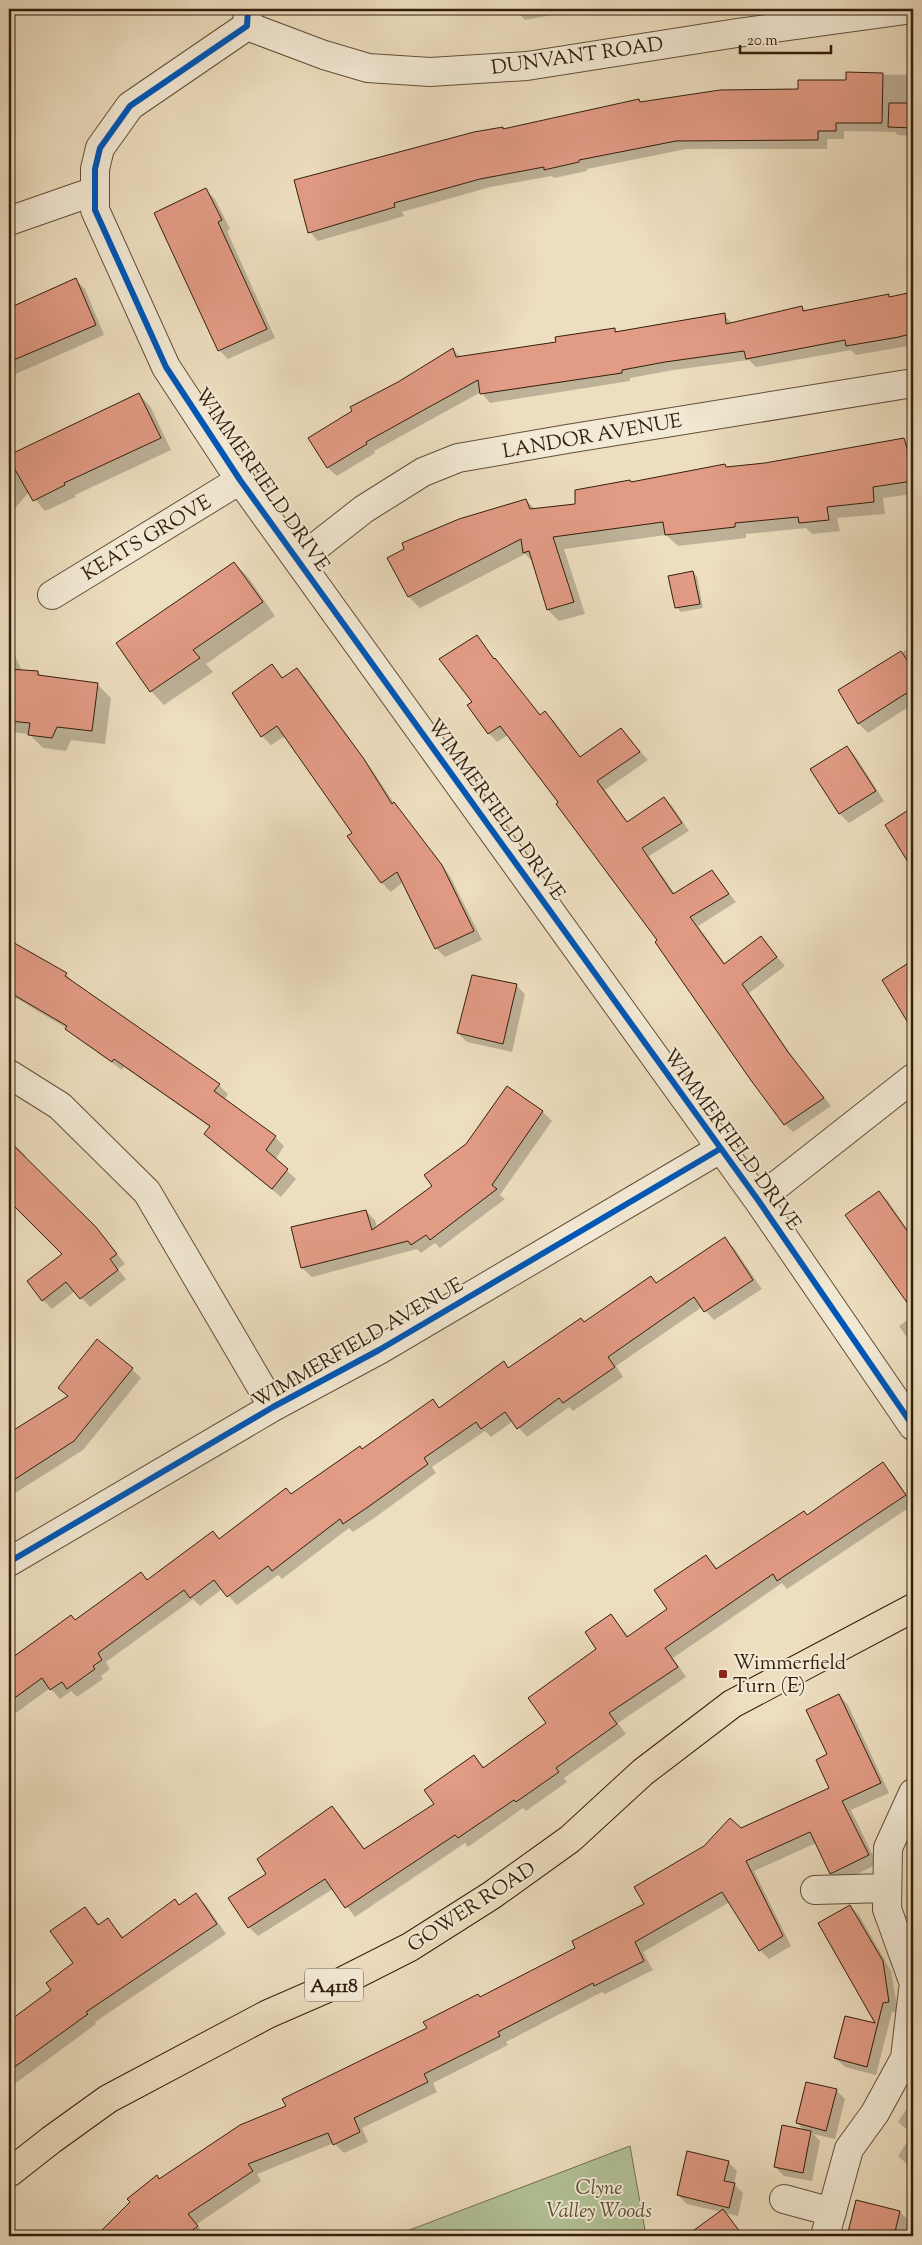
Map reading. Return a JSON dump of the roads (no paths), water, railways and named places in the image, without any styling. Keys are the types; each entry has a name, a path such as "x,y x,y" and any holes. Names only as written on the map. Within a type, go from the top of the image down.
{"main road":[{"name":"GOWER ROAD","path":"9,2173 108,2099 268,2014 337,1984 418,1942 492,1895 570,1839 643,1772 732,1704 913,1608"}],"street":[{"name":"DUNVANT ROAD","path":"247,17 324,54 368,68 430,72 527,66 727,34 913,9"},
{"name":"WIMMERFIELD DRIVE","path":"247,17 130,106 100,148 94,169 95,210 166,367 240,480 758,1200 913,1426"},
{"path":"9,221 95,191"},
{"name":"LANDOR AVENUE","path":"299,560 364,509 423,472 458,458 576,437 913,383"},
{"name":"KEATS GROVE","path":"52,595 240,480"},
{"path":"9,1074 60,1106 146,1192 273,1407"},
{"path":"758,1200 913,1078"},
{"name":"WIMMERFIELD AVENUE","path":"9,1562 273,1407 379,1350 720,1149"},
{"path":"913,1793 888,1848 887,1888 887,1909 913,1981"},
{"path":"815,1890 887,1888"},
{"path":"784,2199 828,2224 850,2149 875,2113 905,2058 913,1990"}],"place":[{"name":"Wimmerfield Turn (E)","path":"723,1674"}],"park label":[{"name":"Clyne Valley Woods","path":"599,2198"}]}
